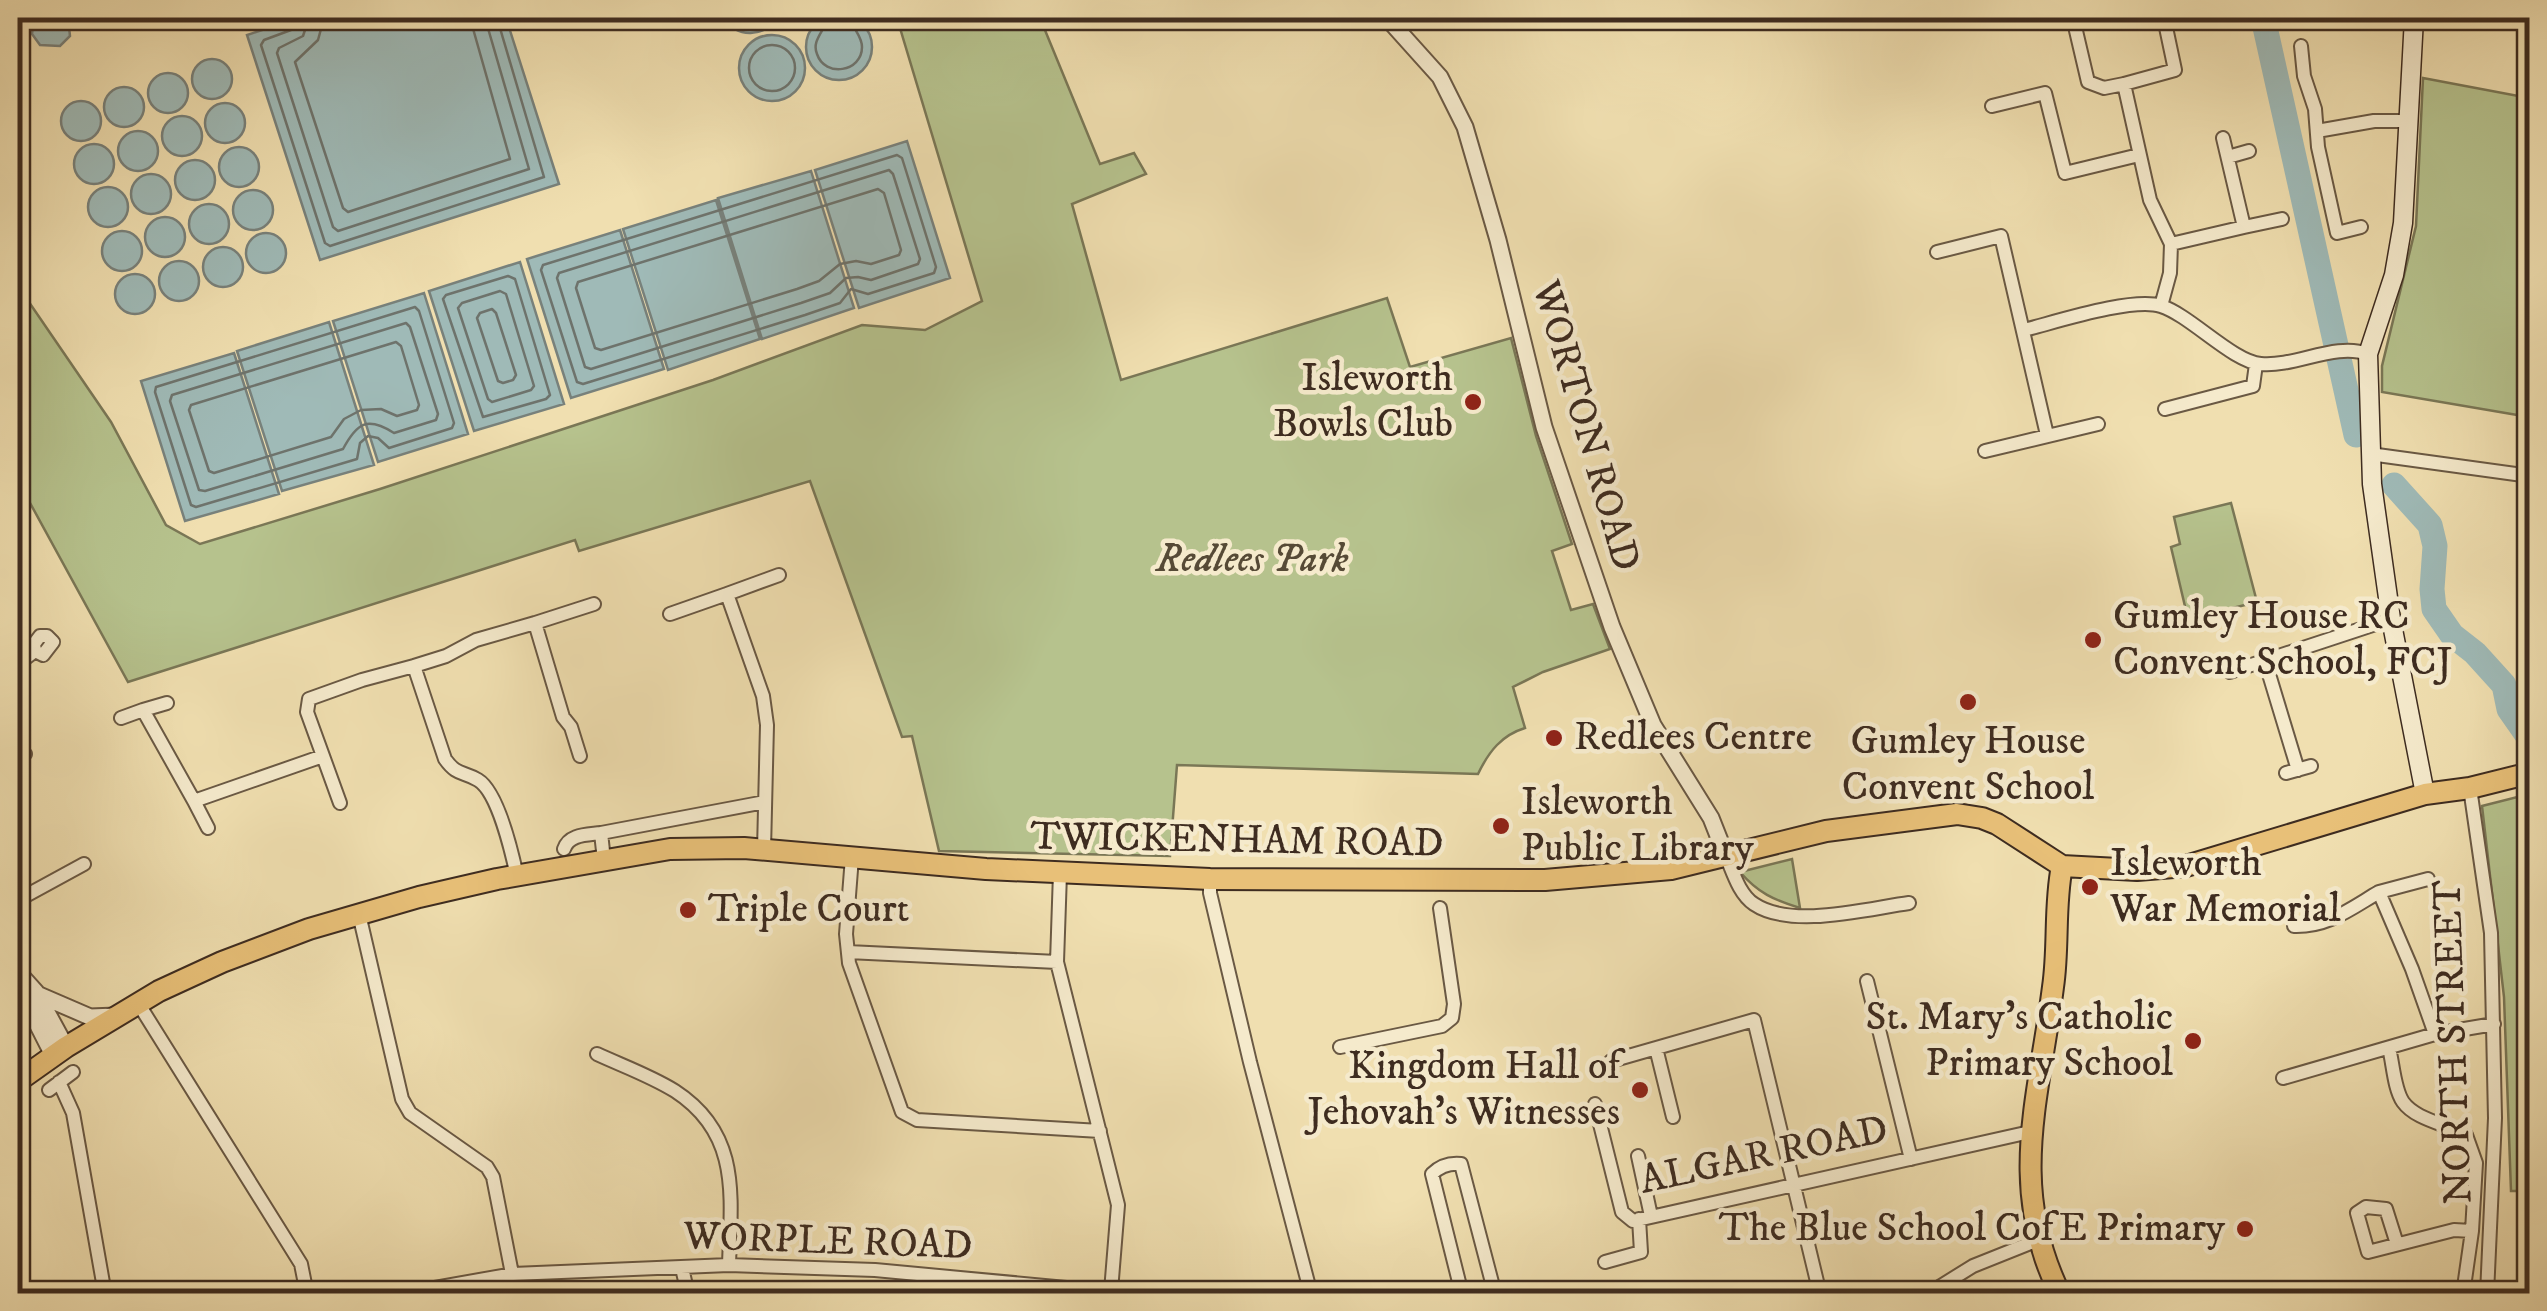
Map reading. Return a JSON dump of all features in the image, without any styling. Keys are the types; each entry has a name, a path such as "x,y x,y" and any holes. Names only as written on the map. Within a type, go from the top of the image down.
{"main road":[{"path":"2414,18 2404,224 2394,275 2360,352 2391,619 2425,794"},
{"name":"TWICKENHAM ROAD","path":"18,1081 138,1002 240,955 419,897 674,849 764,850 1060,873 1210,879 1578,879 1658,871 1826,831 1957,814 1997,824 2062,866 2137,870 2186,866 2425,794 2470,788 2527,773"},
{"path":"2060,1294 2038,1240 2030,1132 2053,991 2062,866"}],"street":[{"name":"WORTON ROAD","path":"1387,18 1440,76 1465,126 1544,427 1606,611 1653,725 1710,818 1726,856"},
{"path":"2072,18 2088,82 2104,88 2191,66"},
{"path":"2164,18 2175,70"},
{"path":"2302,46 2304,76 2336,233 2361,227"},
{"path":"2041,75 2065,173 2139,155"},
{"path":"2124,84 2150,200 2171,244 2170,273 2161,306"},
{"path":"1992,106 2045,93"},
{"path":"2318,131 2374,121 2410,120"},
{"path":"2223,138 2244,227"},
{"path":"2228,157 2249,151"},
{"path":"1997,218 2047,435"},
{"path":"2171,244 2282,219"},
{"path":"1937,252 2001,236"},
{"path":"2024,330 2135,304 2161,306 2256,364 2360,352"},
{"path":"2165,409 2253,386 2256,364"},
{"path":"1984,450 2098,424"},
{"path":"2370,454 2530,476"},
{"path":"670,614 779,575"},
{"path":"727,594 763,696 764,850"},
{"path":"340,803 307,712 308,699 446,656 476,640 594,604"},
{"path":"2230,672 2391,619"},
{"path":"535,623 563,716 571,727 580,756"},
{"path":"18,664 35,651"},
{"path":"2264,661 2298,770"},
{"path":"414,666 445,760 454,771 480,781 489,794 506,834 517,876"},
{"path":"120,718 167,703"},
{"path":"144,710 208,828"},
{"path":"194,800 322,756"},
{"name":"NORTH STREET","path":"2470,788 2491,933 2494,1190 2488,1294"},
{"path":"564,848 574,837 766,802"},
{"path":"600,832 604,860"},
{"path":"1726,856 1744,895 1755,906 1798,918 1909,903"},
{"path":"852,858 848,952 902,1112 916,1120 1100,1131"},
{"path":"18,900 84,864"},
{"path":"1060,873 1057,962 1118,1205 1102,1292"},
{"path":"1210,879 1250,1062 1310,1294"},
{"path":"2294,926 2314,927 2379,892 2428,879"},
{"path":"2379,892 2435,1034"},
{"path":"1340,1047 1442,1026 1452,1018 1454,1004 1440,908"},
{"path":"359,914 402,1099 410,1113 487,1167 493,1177 516,1294"},
{"path":"848,952 1057,962"},
{"path":"18,975 36,992 90,1017 116,1016"},
{"path":"18,975 35,1022 60,1051"},
{"path":"1867,981 1911,1158"},
{"path":"36,992 60,1051"},
{"path":"138,1002 301,1264 307,1294"},
{"path":"1612,1061 1754,1020 1820,1294"},
{"path":"2283,1078 2435,1034 2494,1024"},
{"path":"1656,1048 1672,1117"},
{"path":"2389,1048 2402,1100 2418,1114 2449,1124 2466,1135 2476,1163 2472,1231 2462,1294"},
{"path":"597,1054 672,1089 696,1106 720,1140 731,1183 729,1266"},
{"path":"73,1072 54,1086 73,1113 104,1294"},
{"name":"ALGAR ROAD","path":"1595,1104 1622,1212 1632,1221 2030,1132"},
{"path":"1605,1262 1641,1252 1645,1218 1638,1156"},
{"path":"1462,1294 1432,1174 1454,1164 1461,1164 1495,1294"},
{"path":"2397,1244 2454,1230 2472,1231"},
{"path":"1928,1294 1973,1266 2038,1240"},
{"name":"WORPLE ROAD","path":"402,1294 512,1274 729,1266 875,1270 1130,1294"},
{"path":"682,1268 688,1294"},
{"path":"943,1294 945,1277"}],"green space":[{"name":"Redlees Park","path":"897,18 1040,18 1100,164 1134,153 1146,174 1072,204 1121,380 1387,298 1410,367 1511,338 1536,436 1572,544 1552,551 1571,610 1593,604 1610,649 1543,672 1513,687 1525,728 1497,745 1478,774 1177,765 1170,856 939,851 912,736 902,737 810,481 579,551 575,540 128,682 18,481 18,286 111,422 166,525 200,544 713,380 862,325 925,330 982,301"},
{"path":"2423,78 2529,98 2529,417 2382,392 2382,366 2416,226"},
{"path":"2231,503 2257,602 2188,619 2171,547 2180,544 2174,517"},
{"path":"2529,794 2529,1191 2511,1191 2504,997 2482,806"},
{"path":"1792,859 1800,908 1767,895 1740,872"}],"water":[{"path":"839,14 862,24 872,47 862,70 839,80 816,70 806,47 816,24"},
{"path":"34,18 68,18 70,36 60,46 40,45 32,34"},
{"path":"299,18 506,18 559,184 320,260 247,35"},
{"path":"723,18 779,18 766,29 751,33 736,30"},
{"path":"772,35 785,37 795,45 803,55 803,81 795,91 785,99 772,101 759,99 749,91 741,81 739,68 741,55 749,45 759,37"},
{"path":"212,59 226,65 232,79 226,93 212,99 198,93 192,79 198,65"},
{"path":"168,73 182,79 188,93 182,107 168,113 154,107 148,93 154,79"},
{"path":"124,87 138,93 144,107 138,121 124,127 110,121 104,107 110,93"},
{"path":"81,101 95,107 101,121 95,135 81,141 67,135 61,121 67,107"},
{"path":"225,103 239,109 245,123 239,137 225,143 211,137 205,123 211,109"},
{"path":"182,116 196,122 202,136 196,150 182,156 168,150 162,136 168,122"},
{"path":"138,131 152,137 158,151 152,165 138,171 124,165 118,151 124,137"},
{"path":"907,141 950,278 859,308 815,170"},
{"path":"94,144 108,150 114,164 108,178 94,184 80,178 74,164 80,150"},
{"path":"239,147 253,153 259,167 253,181 239,187 225,181 219,167 225,153"},
{"path":"195,160 209,166 215,180 209,194 195,200 181,194 175,180 181,166"},
{"path":"811,171 854,308 762,339 718,198"},
{"path":"151,174 165,180 171,194 165,208 151,214 137,208 131,194 137,180"},
{"path":"108,187 122,193 128,207 122,221 108,227 94,221 88,207 94,193"},
{"path":"253,190 267,196 273,210 267,224 253,230 239,224 233,210 239,196"},
{"path":"716,200 760,339 668,370 623,229"},
{"path":"209,204 223,210 229,224 223,238 209,244 195,238 189,224 195,210"},
{"path":"165,217 179,223 185,237 179,251 165,257 151,251 145,237 151,223"},
{"path":"620,230 664,369 571,398 527,259"},
{"path":"122,231 136,237 142,251 136,265 122,271 108,265 102,251 108,237"},
{"path":"266,233 280,239 286,253 280,267 266,273 252,267 246,253 252,239"},
{"path":"223,247 237,253 243,267 237,281 223,287 209,281 203,267 209,253"},
{"path":"179,261 193,267 199,281 193,295 179,301 165,295 159,281 165,267"},
{"path":"520,262 564,404 474,431 429,291"},
{"path":"135,274 149,280 155,294 149,308 135,314 121,308 115,294 121,280"},
{"path":"424,293 468,434 378,462 333,321"},
{"path":"329,322 374,465 282,491 237,351"},
{"path":"234,353 279,494 185,521 141,381"}],"waterway":[{"path":"2263,18 2356,435"},
{"path":"2394,485 2430,525 2435,546 2434,609 2452,635 2504,685 2509,709 2530,739"}],"place":[{"name":"Isleworth Bowls Club","path":"1473,402"},
{"name":"Gumley House RC Convent School, FCJ","path":"2093,640"},
{"name":"Gumley House Convent School","path":"1968,702"},
{"name":"Redlees Centre","path":"1554,738"},
{"name":"Isleworth Public Library","path":"1501,826"},
{"name":"Isleworth War Memorial","path":"2090,887"},
{"name":"Triple Court","path":"688,910"},
{"name":"St. Mary's Catholic Primary School","path":"2193,1041"},
{"name":"Kingdom Hall of Jehovah's Witnesses","path":"1640,1090"},
{"name":"The Blue School CofE Primary","path":"2245,1229"}]}
